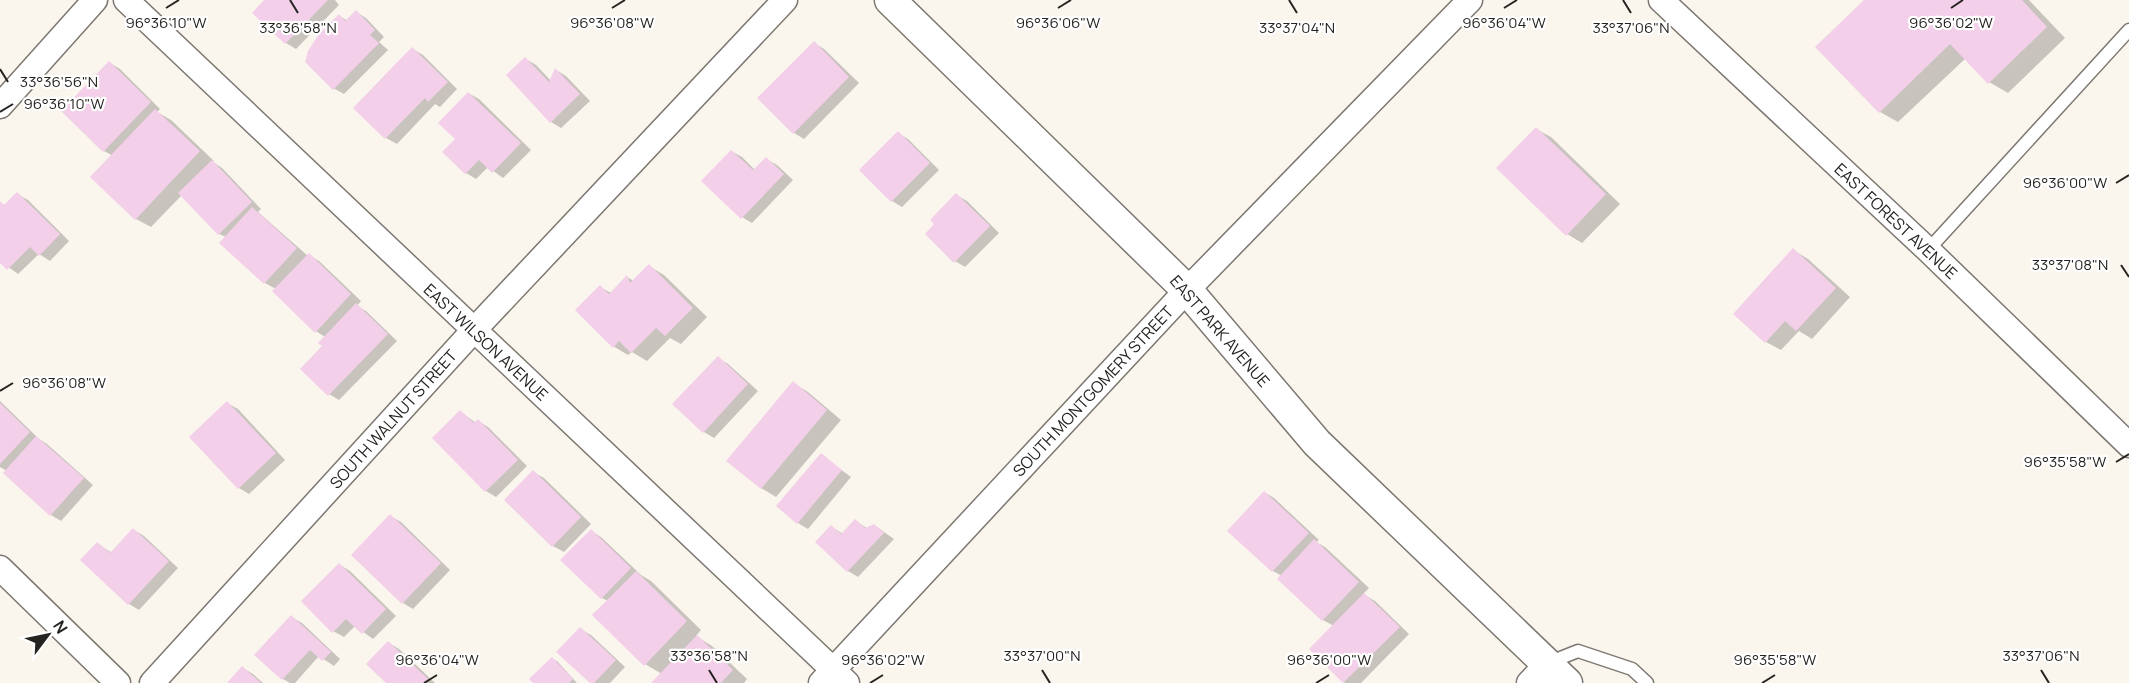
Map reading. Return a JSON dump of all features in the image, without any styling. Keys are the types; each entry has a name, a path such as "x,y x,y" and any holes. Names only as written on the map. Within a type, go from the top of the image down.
{"street":[{"path":"0,106 95,0"},
{"name":"EAST WILSON AVENUE","path":"126,0 474,330 834,678"},
{"name":"SOUTH WALNUT STREET","path":"152,683 474,330 785,0"},
{"name":"EAST PARK AVENUE","path":"890,0 1187,290 1317,442 1548,677"},
{"name":"SOUTH MONTGOMERY STREET","path":"834,678 1187,290 1470,0"},
{"name":"EAST FOREST AVENUE","path":"1661,0 1928,250 2129,445"},
{"path":"2,573 118,683"}],"lane":[{"path":"1928,250 2129,30"},
{"name":"EAST PARK AVENUE","path":"1548,677 1578,651 1632,669 1647,683"}],"building":[{"path":"264,0 328,0 285,44 252,13"},
{"path":"1864,0 2022,0 2047,27 1988,84 1950,44 1879,113 1815,47"},
{"path":"356,10 375,30 370,35 379,43 333,90 305,62 308,51 319,34 339,14 345,21"},
{"path":"814,41 849,77 793,134 757,98"},
{"path":"412,47 448,82 428,102 425,98 385,139 353,108"},
{"path":"525,57 549,82 555,68 580,94 550,123 506,75"},
{"path":"109,61 151,102 103,152 61,111"},
{"path":"468,92 521,143 492,173 479,160 465,174 442,152 455,139 438,123"},
{"path":"155,109 200,151 135,220 90,177"},
{"path":"1536,127 1606,194 1566,236 1496,168"},
{"path":"898,131 930,163 891,202 859,170"},
{"path":"731,150 753,170 766,157 784,174 741,219 701,181"},
{"path":"212,160 252,202 218,235 178,193"},
{"path":"17,192 60,234 39,256 30,247 7,270 0,263 0,201 4,205"},
{"path":"956,193 990,226 954,263 925,234 934,224 930,220"},
{"path":"252,207 297,248 264,284 219,243"},
{"path":"1793,248 1836,288 1796,331 1785,321 1765,343 1733,314"},
{"path":"309,253 351,294 315,333 272,291"},
{"path":"649,264 693,308 665,336 656,328 631,353 619,341 613,348 575,310 600,285 609,294 627,275 630,283"},
{"path":"356,303 388,334 328,396 300,369 322,346 318,343"},
{"path":"718,356 748,384 703,433 672,404"},
{"path":"793,381 827,410 761,489 726,461"},
{"path":"227,401 276,453 238,489 189,437"},
{"path":"0,403 30,432 0,464"},
{"path":"460,410 474,423 478,419 518,460 485,492 432,438"},
{"path":"36,436 84,478 50,516 3,473"},
{"path":"821,453 842,470 797,524 776,506"},
{"path":"533,470 581,517 552,547 504,500"},
{"path":"1264,491 1309,533 1272,572 1227,531"},
{"path":"390,514 441,563 402,604 351,555"},
{"path":"855,519 865,528 874,524 884,533 847,572 815,542 831,525 841,534"},
{"path":"133,528 169,561 128,605 80,560 97,542 110,553"},
{"path":"591,529 631,568 601,599 560,560"},
{"path":"1314,539 1359,582 1322,621 1277,579"},
{"path":"339,563 386,609 362,634 346,619 332,633 301,601"},
{"path":"636,571 687,621 644,666 592,615"},
{"path":"1364,593 1400,627 1343,683 1309,649"},
{"path":"291,615 331,652 322,661 310,650 282,680 254,655"},
{"path":"580,627 616,660 594,683 590,683 556,652"},
{"path":"697,635 733,670 721,683 651,683"},
{"path":"388,641 428,679 424,683 386,683 366,664"},
{"path":"552,657 573,679 569,683 533,683 529,679"},
{"path":"242,666 261,683 227,683"}]}
